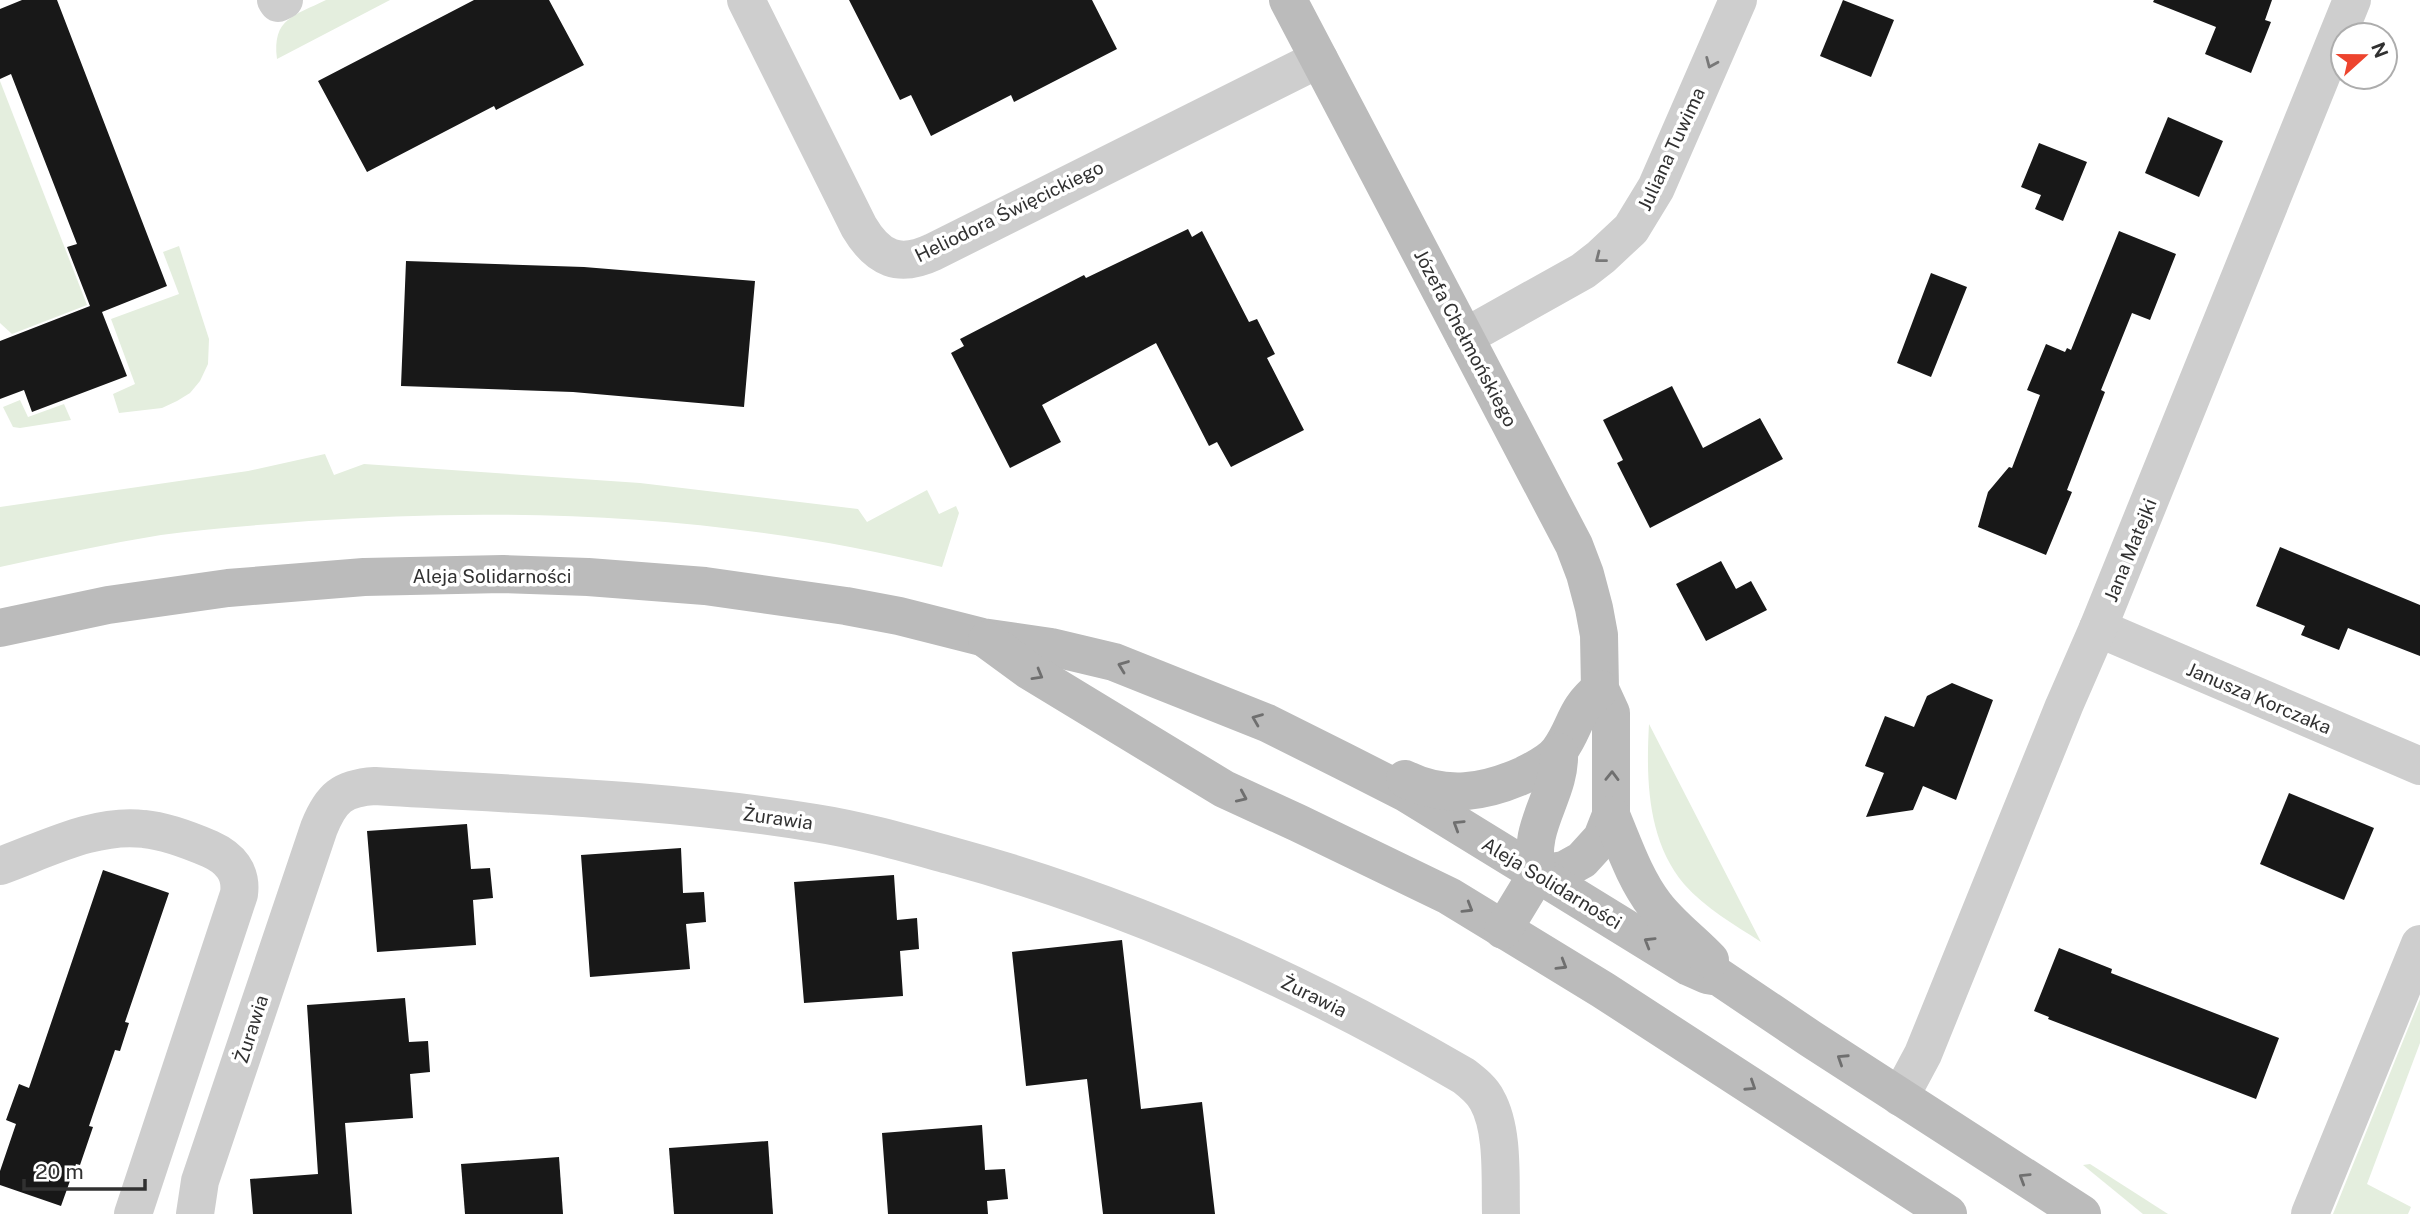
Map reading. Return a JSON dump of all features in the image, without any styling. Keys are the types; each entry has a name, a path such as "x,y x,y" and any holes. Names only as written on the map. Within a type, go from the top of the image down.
{"main road":[{"name":"Józefa Chełmońskiego","path":"1288,0 1574,545 1585,574 1599,635 1600,689 1611,713 1611,815 1602,838 1582,860 1564,870 1537,874"},
{"name":"Aleja Solidarności","path":"0,628 108,605 228,588 364,577 503,574 588,576 719,587 886,614 1114,662 1266,723 1406,793 1689,967 1719,977 2082,1214"},
{"name":"Aleja Solidarności","path":"982,636 1017,663 1224,789 1388,865 1449,897 1694,1048 1948,1214"},
{"path":"1503,930 1537,874 1534,861 1535,838 1556,775 1559,752 1582,706 1600,689"},
{"path":"1343,761 1368,761 1427,789 1463,793 1499,786 1541,766 1559,752"},
{"name":"Józefa Chełmońskiego","path":"1611,815 1635,873 1654,904 1676,929 1712,961 1719,977"}],"street":[{"name":"Heliodora Święcickiego","path":"746,0 865,237 880,252 901,260 913,260 933,252 1319,59"},
{"name":"Juliana Tuwima","path":"1465,337 1583,271 1631,229 1656,188 1738,0"},
{"name":"Jana Matejki","path":"1900,1097 1923,1054 2352,0"},
{"name":"Janusza Korczaka","path":"2098,628 2420,766"},
{"name":"Żurawia","path":"195,1214 200,1181 326,810 344,792 358,787 375,786 666,805 815,823 853,830 1017,874 1171,930 1271,975 1383,1031 1464,1076 1486,1098 1495,1123 1500,1166 1501,1214"},
{"path":"0,866 98,832 113,828 136,828 176,836 215,852 229,861 239,877 239,894 133,1214"},
{"path":"2309,1214 2420,943"}],"green space":[{"path":"326,0 390,0 277,59 276,45 282,27 295,15"},
{"path":"0,81 87,305 12,334 0,323"},
{"path":"179,246 209,339 208,364 200,381 190,393 177,401 162,408 119,413 113,394 135,384 111,319 179,294 163,252"},
{"path":"20,400 28,417 64,404 71,420 13,427 3,407"},
{"path":"325,454 334,475 364,464 640,483 858,509 867,522 927,490 939,514 956,506 959,513 942,567 786,536 707,526 627,519 467,515 309,521 198,530 121,542 0,567 0,507 248,471"},
{"path":"1649,724 1761,942 1701,901 1684,884 1662,848 1649,787"},
{"path":"2420,999 2420,1043 2367,1184 2411,1207 2408,1214 2333,1214"},
{"path":"2090,1164 2168,1214 2143,1214 2083,1165"}],"building":[{"path":"22,0 57,0 167,286 102,312 127,376 32,412 24,390 0,399 0,341 90,306 67,247 77,244 11,74 0,79 0,9"},
{"path":"474,0 549,0 584,65 496,110 494,106 367,172 318,81"},
{"path":"849,0 1092,0 1117,49 1014,102 1011,95 931,136 911,95 900,100"},
{"path":"1843,0 1894,20 1871,77 1820,56"},
{"path":"2272,0 2265,20 2271,22 2251,73 2205,54 2216,27 2153,2"},
{"path":"2168,117 2223,141 2199,197 2145,173"},
{"path":"2039,143 2087,162 2063,221 2035,209 2041,195 2021,187"},
{"path":"1188,229 1192,237 1202,231 1249,322 1257,319 1275,354 1267,358 1304,430 1231,467 1217,442 1209,446 1156,343 1042,405 1061,442 1010,468 951,353 964,346 960,339 1084,275 1086,278"},
{"path":"2119,231 2176,254 2150,320 2132,313 2101,390 2105,392 2067,490 2072,492 2046,555 1978,527 1988,492 2009,467 2012,468 2040,395 2027,390 2046,344 2065,352 2067,348 2071,350"},
{"path":"406,261 584,267 755,281 744,407 573,392 401,386"},
{"path":"1931,273 1967,287 1931,377 1897,363"},
{"path":"1672,386 1703,448 1760,418 1783,459 1650,528 1617,463 1623,460 1603,420"},
{"path":"2280,547 2420,605 2420,656 2348,628 2339,650 2301,635 2305,626 2256,606"},
{"path":"1721,561 1736,589 1751,581 1767,610 1706,641 1676,584"},
{"path":"1952,683 1993,700 1956,800 1923,786 1913,810 1866,817 1884,773 1865,766 1885,716 1914,727 1927,696"},
{"path":"2289,793 2374,828 2344,900 2260,864"},
{"path":"467,824 471,869 490,868 493,898 473,900 476,945 377,952 367,831"},
{"path":"681,848 683,893 704,892 706,922 686,924 690,969 590,977 581,855"},
{"path":"103,870 169,893 125,1022 129,1023 120,1051 115,1050 89,1126 93,1127 80,1165 76,1164 61,1206 0,1185 0,1171 16,1124 6,1120 19,1084 29,1088"},
{"path":"894,875 897,920 917,918 919,949 900,951 903,996 804,1003 794,882"},
{"path":"1122,940 1141,1109 1202,1102 1215,1214 1103,1214 1087,1079 1026,1086 1012,952"},
{"path":"2059,948 2112,969 2111,973 2279,1038 2256,1099 2048,1019 2049,1017 2034,1011"},
{"path":"405,998 409,1042 428,1041 430,1072 410,1074 413,1118 345,1123 352,1214 253,1214 250,1179 318,1174 307,1005"},
{"path":"982,1125 985,1170 1005,1169 1008,1199 987,1201 988,1214 888,1214 882,1133"},
{"path":"768,1141 773,1214 674,1214 669,1148"},
{"path":"559,1157 563,1214 465,1214 461,1164"}]}
